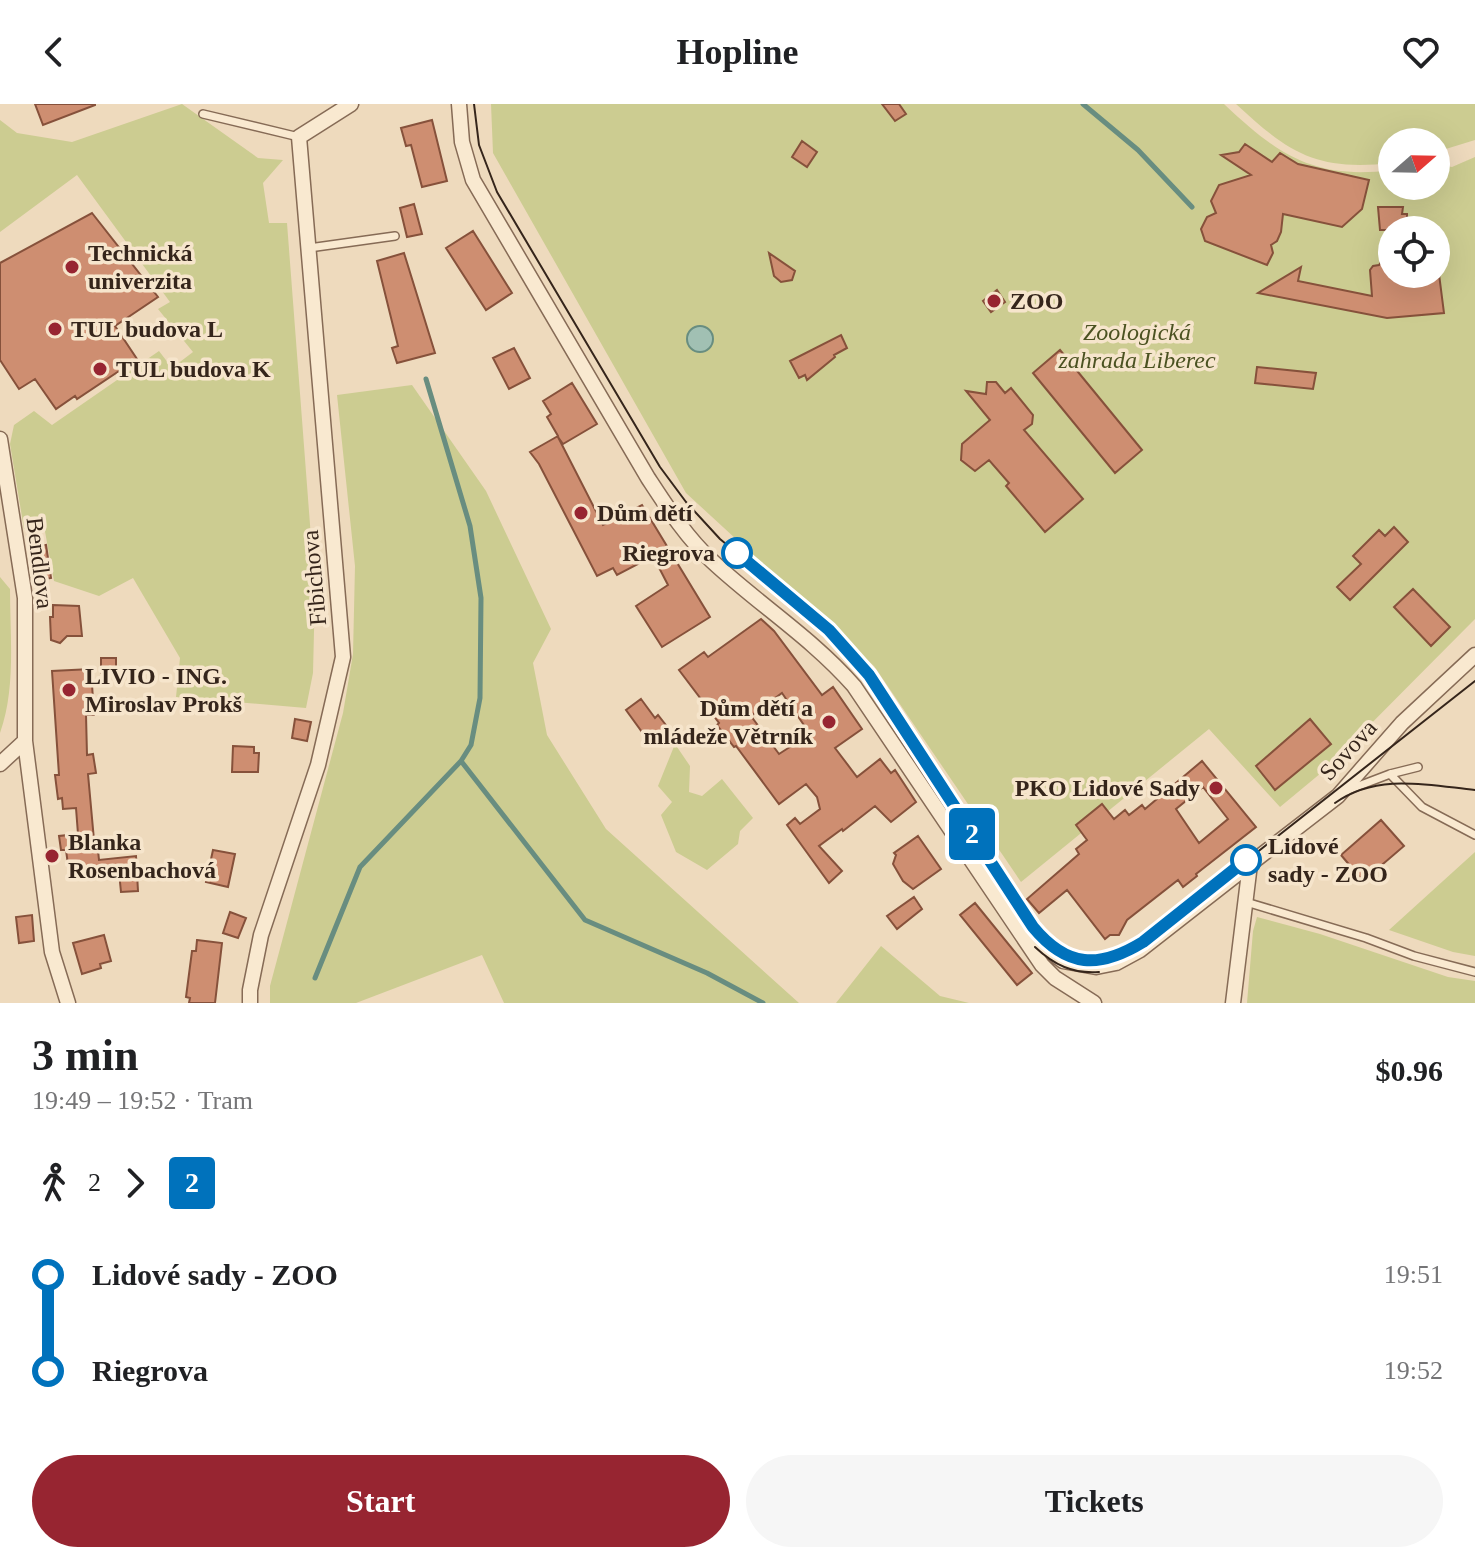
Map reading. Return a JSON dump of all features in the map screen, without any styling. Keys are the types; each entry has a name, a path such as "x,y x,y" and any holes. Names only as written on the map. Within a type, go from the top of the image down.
{"street":[{"path":"299,137 351,104"},
{"path":"459,104 462,142 473,180 675,518 712,561 828,657 854,686 1012,922 1055,978 1094,1003"},
{"name":"Fibichova","path":"250,1003 261,935 318,765 343,657 299,137"},
{"name":"Bendlova","path":"0,439 25,598 25,741 52,952 68,1003"},
{"name":"Sovova","path":"1012,922 1063,961 1082,966 1102,967 1140,950 1338,796 1402,723 1475,655"},
{"path":"0,764 25,741"},
{"path":"1233,1003 1250,866"}],"lane":[{"path":"203,114 299,137"},
{"path":"309,248 395,236"},
{"path":"1338,796 1361,784 1418,767"},
{"path":"1390,774 1422,807 1475,835"},
{"path":"1246,902 1366,938 1414,956 1475,972"}],"green space":[{"path":"182,104 258,158 283,160 263,183 269,223 287,223 315,590 313,673 306,708 176,697 180,658 133,578 99,596 54,581 44,526 24,529 10,444 14,425 34,411 52,425 159,351 172,368 193,352 158,309 170,302 77,175 0,232 0,120 17,133 72,142"},
{"name":"Zoologická zahrada Liberec","path":"491,104 1224,104 1262,137 1299,160 1340,171 1378,171 1378,200 1450,200 1450,167 1475,157 1475,619 1327,768 1280,807 1209,729 1021,882 874,666 686,493 493,153"},
{"path":"1236,104 1475,104 1475,140 1450,148 1450,128 1378,128 1378,164 1323,161 1289,147"},
{"path":"412,385 486,491 551,629 533,663 547,735 606,829 799,1003 504,1003 482,955 356,1003 270,1003 270,986 343,713 353,654 355,566 337,395"},
{"path":"0,577 10,589 11,644 8,698 0,733"},
{"path":"675,744 690,766 689,792 702,796 722,779 753,818 740,831 738,844 707,870 676,852 661,815 672,802 658,786"},
{"path":"1475,852 1475,956 1453,952 1389,930"},
{"path":"1257,917 1320,934 1448,977 1475,981 1475,1003 1247,1003"},
{"path":"881,946 940,996 969,1003 836,1003"}],"shaded area":[{"path":"700,326 709,330 713,339 709,348 700,352 691,348 687,339 691,330"}],"building":[{"path":"35,104 95,104 95,105 43,125"},
{"path":"882,104 899,104 906,114 895,121"},
{"path":"432,120 447,181 422,187 411,145 406,146 401,128"},
{"path":"802,141 817,152 807,167 792,157"},
{"path":"1245,144 1272,162 1280,153 1298,164 1369,180 1362,209 1342,227 1283,214 1281,232 1271,245 1273,253 1267,265 1205,241 1201,229 1207,217 1216,213 1211,201 1219,185 1251,175 1221,155 1239,152"},
{"path":"414,204 422,234 407,237 400,208"},
{"path":"1378,207 1403,207 1402,214 1407,214 1407,216 1379,216"},
{"name":"Technická univerzita","path":"92,213 158,297 115,326 137,359 77,399 75,396 56,409 35,379 19,389 0,360 0,263"},
{"path":"473,231 512,293 486,310 446,248"},
{"path":"404,253 435,353 397,363 392,348 398,346 377,261"},
{"path":"769,253 795,271 792,280 781,282 774,276"},
{"path":"1378,265 1378,288 1441,288 1444,313 1387,318 1258,293 1301,267 1298,281 1372,296 1370,270"},
{"name":"ZOO","path":"997,290 1005,302 991,312 983,301"},
{"path":"841,335 847,348 834,355 807,380 805,375 799,378 790,361"},
{"path":"514,348 530,378 509,389 493,358"},
{"path":"1060,350 1142,450 1115,473 1033,373"},
{"path":"1257,367 1316,373 1313,389 1255,383"},
{"path":"987,382 996,382 1005,393 1011,388 1033,415 1032,424 1024,430 1083,499 1045,532 1006,486 1009,483 989,460 975,471 961,460 962,444 990,420 966,391 986,394"},
{"path":"572,383 597,424 563,444 558,437 603,525 642,505 710,617 662,647 636,606 668,585 653,556 617,575 613,568 597,576 530,452 558,436 547,417 551,414 543,401"},
{"path":"1394,527 1408,542 1350,600 1337,587 1361,564 1353,556 1379,530 1385,536"},
{"path":"46,545 51,578 34,581 29,548"},
{"path":"1413,589 1450,627 1431,646 1394,607"},
{"path":"53,605 79,606 82,636 67,636 60,643 51,640"},
{"path":"761,619 774,631 822,695 833,687 862,729 835,748 857,777 880,759 891,773 895,770 916,802 891,822 875,806 819,846 842,871 829,883 787,825 795,818 800,824 820,809 817,797 806,784 779,804 717,725 719,723 679,670 704,652 708,657","holes":["782,693 810,734 779,754 751,716"]},
{"path":"101,658 116,658 116,673 101,673"},
{"path":"91,669 94,715 86,715 87,755 93,754 96,773 88,774 94,840 97,840 99,860 136,856 138,891 121,892 119,872 69,872 66,850 61,850 59,836 78,834 76,808 63,809 62,798 58,799 52,671"},
{"path":"641,699 655,718 658,715 669,729 650,743 626,710"},
{"path":"295,719 311,722 307,741 292,738"},
{"path":"1310,719 1331,744 1275,790 1256,766"},
{"path":"233,746 254,747 254,753 259,753 258,772 232,772"},
{"path":"1202,761 1256,827 1183,887 1178,880 1127,920 1119,935 1110,935 1105,939 1067,890 1039,913 1027,899 1079,854 1076,849 1087,840 1076,825 1102,804 1114,819 1125,810 1129,815 1142,805 1145,809","holes":["1203,787 1228,819 1199,843 1176,809"]},
{"path":"1381,820 1404,846 1363,881 1341,855"},
{"path":"918,836 941,869 913,889 903,881 893,864 894,853"},
{"path":"213,850 235,854 228,887 206,882"},
{"path":"914,897 922,909 897,929 887,916"},
{"path":"975,903 1032,973 1017,985 960,915"},
{"path":"230,912 246,918 238,938 223,933"},
{"path":"32,915 34,941 19,943 16,917"},
{"path":"104,935 111,961 82,974 73,943"},
{"path":"197,940 222,943 215,1003 189,1003 190,998 186,997 192,951 196,951"}],"waterway":[{"path":"1083,104 1138,150 1192,207"},
{"path":"426,379 470,526 481,598 480,698 471,745 461,761 585,920 707,973 763,1003"},
{"path":"315,978 360,867 461,761"}],"tram line":[{"path":"474,104 479,145 497,192 660,467 686,502 720,539 829,630 869,675 1033,927 1058,950 1071,957 1098,960 1112,957 1143,942 1475,681"},
{"name":"2","path":"737,553 829,630 869,675 1033,927 1057,950 1090,962 1124,953 1143,942 1246,860"},
{"path":"1335,803 1351,794 1385,784 1475,790"},
{"path":"1035,947 1064,967 1099,972"}],"place":[{"name":"Technická univerzita","path":"72,267"},
{"name":"ZOO","path":"994,301"},
{"name":"TUL budova L","path":"55,329"},
{"name":"TUL budova K","path":"100,369"},
{"name":"Dům dětí","path":"581,513"},
{"name":"Riegrova","path":"737,553"},
{"name":"LIVIO - ING. Miroslav Prokš","path":"69,690"},
{"name":"Dům dětí a mládeže Větrník","path":"829,722"},
{"name":"PKO Lidové Sady","path":"1216,788"},
{"name":"Blanka Rosenbachová","path":"52,856"},
{"name":"Lidové sady - ZOO","path":"1246,860"}]}
